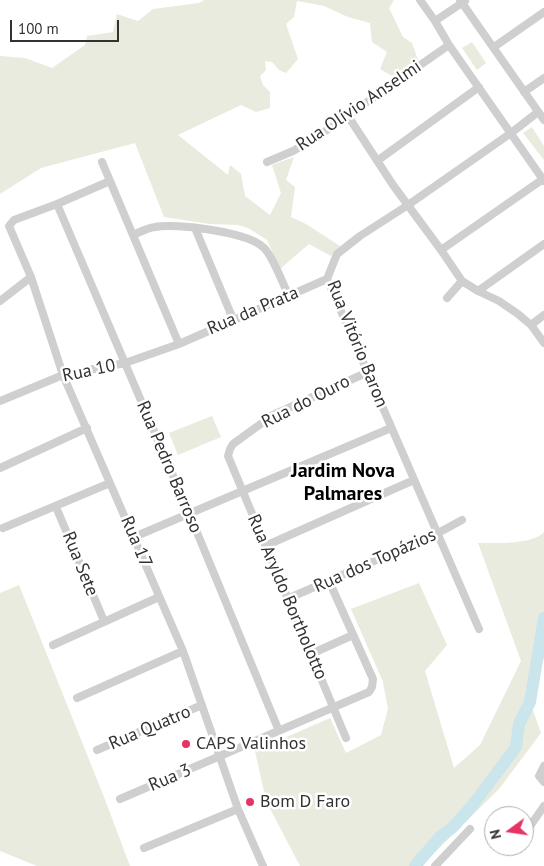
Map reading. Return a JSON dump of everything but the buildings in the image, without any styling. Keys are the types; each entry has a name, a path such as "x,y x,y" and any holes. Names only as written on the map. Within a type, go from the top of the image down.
{"street":[{"path":"420,0 543,180 441,250"},
{"path":"436,21 462,1 544,120"},
{"path":"494,47 544,12"},
{"name":"Rua Olívio Anselmi","path":"267,162 293,151 348,116 449,45"},
{"path":"524,92 544,78"},
{"path":"377,161 479,87"},
{"name":"Rua Vitório Baron","path":"479,629 327,279 337,254 360,236 511,133 538,112"},
{"path":"348,116 377,161 462,281 499,301 531,325 544,343"},
{"path":"102,162 179,344"},
{"path":"57,204 110,180"},
{"name":"Rua 17","path":"57,204 14,220 9,226 31,277 63,375 183,651 238,809 260,865"},
{"name":"Rua Pedro Barroso","path":"57,204 189,513 279,731"},
{"path":"133,236 152,227 178,225 216,230 254,242 264,248 289,296"},
{"path":"195,228 233,320"},
{"path":"478,291 544,244"},
{"path":"0,301 31,277"},
{"name":"Rua da Prata","path":"179,344 327,279"},
{"path":"447,298 462,281"},
{"path":"531,325 544,315"},
{"name":"Rua 10","path":"0,401 63,375 125,363 179,344"},
{"name":"Rua do Ouro","path":"228,456 228,452 233,444 272,415 368,372"},
{"path":"0,468 87,428"},
{"path":"134,537 392,428"},
{"name":"Rua Aryldo Bortholotto","path":"228,456 346,738"},
{"path":"265,546 414,480"},
{"path":"3,528 110,484"},
{"name":"Rua Sete","path":"56,507 104,621"},
{"name":"Rua dos Topázios","path":"287,600 438,533 462,520"},
{"path":"311,654 353,635 329,581"},
{"path":"53,645 159,597"},
{"name":"Rua 3","path":"120,799 368,692 372,687 373,679 353,635"},
{"path":"77,698 183,651"},
{"name":"Rua Quatro","path":"97,750 202,705"},
{"path":"544,766 539,776 544,782"},
{"path":"534,821 544,806"},
{"path":"144,848 238,809"},
{"path":"435,866 470,829"}],"shaded area":[{"path":"204,0 394,0 389,8 403,37 412,43 418,60 394,77 380,69 387,52 372,42 370,23 348,17 324,6 297,1 294,17 286,24 298,59 286,73 279,70 272,62 265,61 266,70 260,76 263,85 270,92 270,108 256,112 241,105 178,135 228,175 230,165 241,174 245,196 270,215 281,193 272,165 294,157 286,180 295,187 291,217 306,224 340,246 331,256 309,244 280,269 267,240 248,228 238,225 210,224 164,217 135,143 41,168 0,194 0,56 25,58 52,68 85,45 87,36 113,32 117,14 138,21 153,9 199,3"},
{"path":"472,42 486,63 477,70 462,48"},
{"path":"532,127 544,146 544,160 523,133"},
{"path":"212,416 221,437 178,455 169,433"},
{"path":"544,532 544,659 527,693 541,733 499,789 421,866 300,866 266,801 255,751 330,718 346,753 381,735 388,709 383,682 351,609 419,583 447,645 425,671 454,768 480,745 521,661 478,543 522,541 531,539"},
{"path":"19,585 130,866 37,866 0,851 0,593"}],"waterway":[{"path":"415,866 440,837 453,827 472,806 516,747 519,724 530,702 544,618"}],"place":[{"name":"CAPS Valinhos","path":"186,744"},
{"name":"Bom D Faro","path":"250,802"}],"district":[{"name":"Jardim Nova Palmares","path":"343,482"}]}
